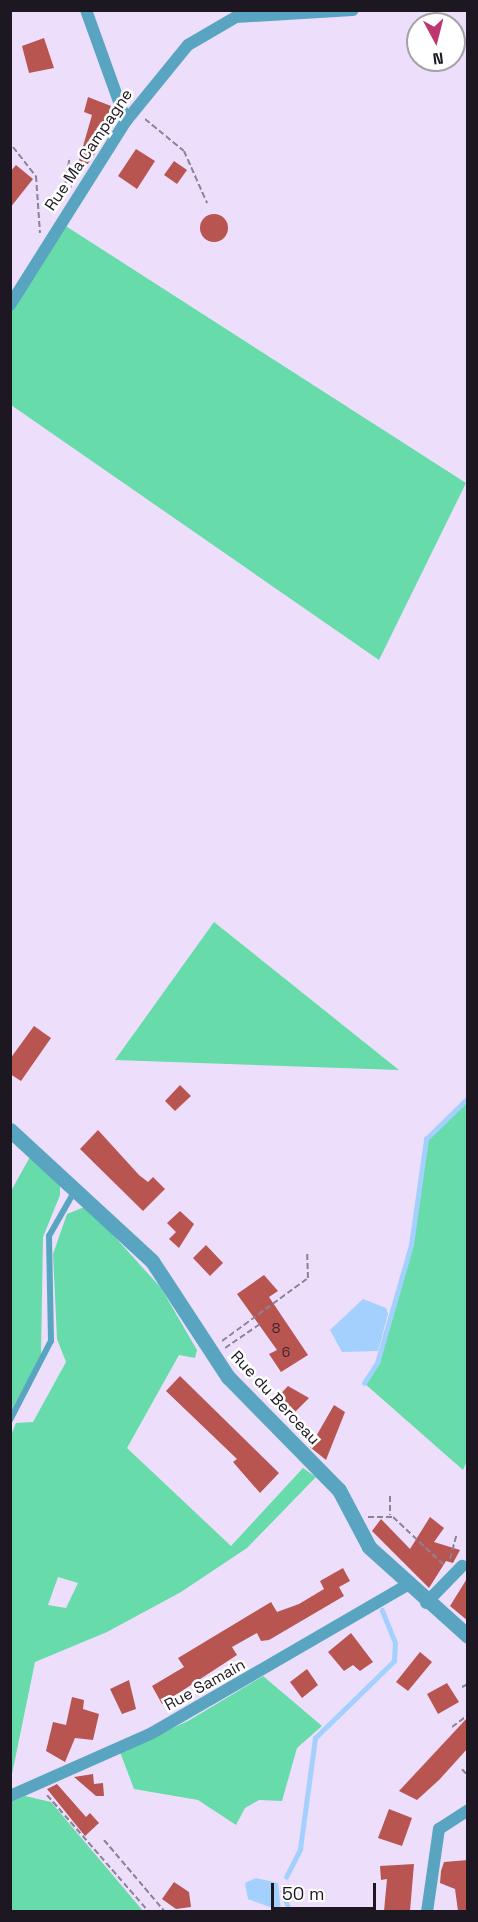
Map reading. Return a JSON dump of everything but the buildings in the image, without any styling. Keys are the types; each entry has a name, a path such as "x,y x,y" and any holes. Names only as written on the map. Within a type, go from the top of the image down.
{"street":[{"path":"86,10 130,116"},
{"name":"Rue Ma Campagne","path":"10,305 130,116 188,45 219,22 247,15 353,10"},
{"name":"Rue du Berceau","path":"10,1130 76,1189 171,1284 210,1353 252,1404 326,1475 355,1520 369,1547 406,1586 468,1636"},
{"path":"426,1603 462,1566"},
{"name":"Rue Samain","path":"10,1796 152,1733 406,1586"},
{"path":"427,1911 439,1829 468,1810"}],"lane":[{"path":"10,1420 51,1341 49,1236 76,1189"}],"path":[{"path":"130,116 184,151 207,203"},
{"path":"13,147 38,180 41,253"},
{"path":"63,199 70,157"},
{"path":"210,1353 308,1278 312,1265 307,1254"},
{"path":"210,1353 260,1324"},
{"path":"390,1496 390,1515 448,1569"},
{"path":"355,1520 390,1515"},
{"path":"462,1688 468,1684"},
{"path":"452,1727 468,1715"},
{"path":"462,1769 468,1776"},
{"path":"37,1784 149,1911"},
{"path":"104,1840 165,1911"}],"green space":[{"path":"61,223 466,483 379,660 11,405 11,305"},
{"path":"214,922 399,1070 115,1060"},
{"path":"467,1098 468,1459 463,1470 364,1383 377,1363 411,1246 426,1139"},
{"path":"31,1155 60,1183 60,1195 43,1237 41,1355 11,1411 11,1191"},
{"path":"87,1206 161,1288 197,1350 195,1358 179,1355 127,1448 231,1546 303,1468 316,1477 247,1548 181,1592 107,1632 35,1662 11,1779 11,1435 16,1423 33,1422 66,1362 57,1339 53,1254 67,1214","holes":["58,1577 78,1583 66,1608 48,1605"]},
{"path":"263,1676 322,1726 297,1748 282,1801 259,1800 245,1808 236,1825 198,1800 134,1789 120,1752 188,1721"},
{"path":"25,1796 51,1802 143,1911 11,1912 11,1802"}],"water":[{"path":"363,1299 386,1308 388,1314 378,1351 342,1352 330,1330"},
{"path":"256,1878 278,1883 281,1911 248,1899 245,1883"}],"waterway":[{"path":"364,1383 377,1363 411,1245 426,1139 468,1098"},
{"path":"286,1877 300,1849 315,1738 394,1661 395,1643 382,1611"},
{"path":"283,1891 290,1912"}]}
